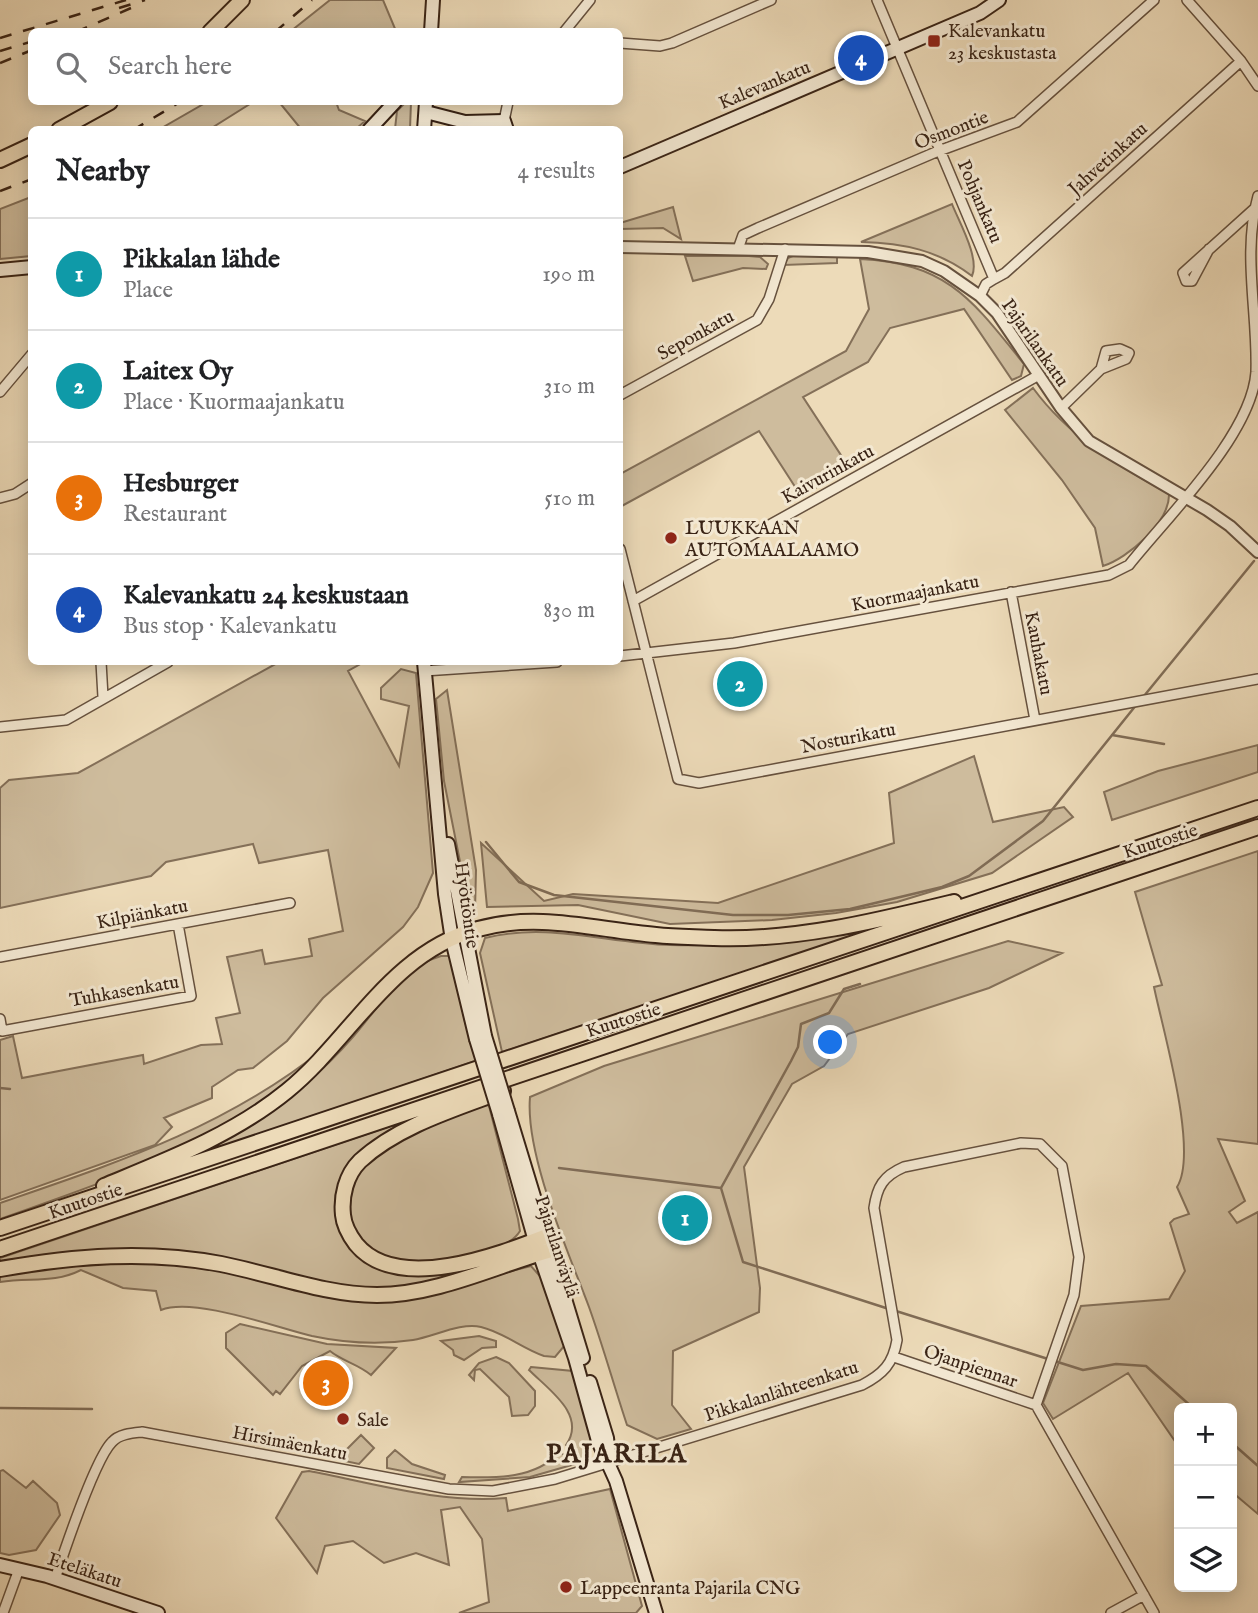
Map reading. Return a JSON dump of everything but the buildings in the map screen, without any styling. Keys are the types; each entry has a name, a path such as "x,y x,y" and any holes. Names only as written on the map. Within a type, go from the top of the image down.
{"main road":[{"path":"214,28 242,0"},
{"path":"430,28 433,0"},
{"name":"Kalevankatu","path":"623,166 980,13 999,0"},
{"path":"66,126 105,105"},
{"path":"373,126 392,105"},
{"path":"424,126 426,107 465,122 506,125"},
{"path":"0,160 28,147"},
{"path":"0,270 28,267"},
{"name":"Hyötiöntie","path":"424,666 434,775 458,937 481,1038"},
{"name":"Kuutostie","path":"7,1226 1258,808"},
{"name":"Kuutostie","path":"0,1249 1258,827"},
{"path":"7,1226 196,1146 265,1108 314,1067 384,985 458,937 530,920 656,935 718,938 816,931 986,894 1157,842"},
{"path":"543,1245 440,1267 413,1269 386,1264 362,1251 351,1237 343,1219 347,1181 360,1162 384,1143 416,1126 511,1087 830,971"},
{"name":"Pajarilanväylä","path":"481,1038 598,1441 610,1463 656,1613"},
{"path":"0,1269 55,1260 141,1255 218,1264 339,1292 378,1295 437,1285 543,1245"},
{"name":"Eteläkatu","path":"0,1564 158,1613"}],"street":[{"path":"567,28 590,0"},
{"path":"623,43 660,46 672,43 771,0"},
{"name":"Pohjankatu","path":"877,0 994,279"},
{"name":"Osmontie","path":"738,248 743,235 941,151 1017,122 1154,0"},
{"path":"1187,0 1255,74 1258,86"},
{"name":"Jahvetinkatu","path":"994,279 1241,61"},
{"path":"506,125 508,105"},
{"name":"Kuormaajankatu","path":"623,656 734,643 1119,571 1129,565 1232,439 1254,392 1257,370 1254,209 1258,196"},
{"path":"1209,249 1254,209"},
{"name":"Pajarilankatu","path":"623,247 785,249 895,254 944,271 980,296 1012,332 1061,408 1089,442 1230,526 1258,552"},
{"name":"Seponkatu","path":"623,393 757,320 769,299 785,249"},
{"path":"980,296 986,284 994,279"},
{"path":"0,392 28,359"},
{"path":"1061,408 1101,369"},
{"name":"Kaivurinkatu","path":"633,601 1039,376"},
{"path":"0,498 15,494 28,486"},
{"name":"Nosturikatu","path":"623,561 678,779 699,783 1258,679"},
{"name":"Kauhakatu","path":"1011,592 1035,720"},
{"path":"101,665 103,697"},
{"path":"0,727 66,720 163,665"},
{"path":"424,666 458,665"},
{"name":"Kilpiänkatu","path":"0,957 290,903"},
{"name":"Tuhkasenkatu","path":"0,1019 2,1031 191,996 178,924"},
{"path":"894,1357 897,1340 874,1208 877,1189 890,1173 904,1167 1021,1143 1040,1144 1062,1166 1079,1257 1074,1295 1036,1405 1154,1613"},
{"name":"Pikkalanlähteenkatu","path":"610,1463 862,1385 887,1368 894,1357"},
{"name":"Ojanpiennar","path":"894,1357 1036,1405"},
{"name":"Hirsimäenkatu","path":"55,1579 100,1462 112,1441 129,1433 142,1432 449,1489 493,1491 518,1488 610,1463"},
{"path":"3,1613 19,1569"},
{"path":"1111,1613 1144,1595"}],"shaded area":[{"path":"330,0 383,0 395,28 295,28"},
{"path":"202,105 248,105 215,126 165,126"},
{"path":"281,105 337,105 339,110 365,121 359,126 299,126"},
{"path":"403,105 411,105 410,126 395,126 397,111"},
{"path":"28,198 28,256 0,259 0,209"},
{"path":"952,204 971,250 974,268 972,276 946,260 920,250 861,242"},
{"path":"673,207 681,239 663,228 623,229 623,222"},
{"path":"795,255 837,256 837,263 784,265 788,258"},
{"path":"685,256 760,257 768,264 766,269 743,268 693,281"},
{"path":"860,259 916,268 937,277 956,289 989,322 1024,364 1021,376 1012,380 964,309 890,328 868,362 803,397 850,469 801,496 759,431 623,505 623,472 846,351 869,309"},
{"path":"1033,388 1078,435 1113,461 1169,494 1163,516 1146,538 1113,562 1103,566 1095,528 1062,480 1005,410"},
{"path":"274,665 359,665 348,671 399,766 409,706 381,699 381,688 401,669 416,673 433,873 418,907 403,927 323,998 287,1041 253,1068 238,1070 212,1087 212,1098 164,1118 172,1127 155,1145 0,1200 0,1040 13,1036 22,1078 143,1055 144,1064 201,1045 222,1044 216,1018 240,1013 227,957 262,950 265,964 312,956 309,939 343,931 328,850 259,863 253,844 166,862 151,876 0,908 0,788 9,780 78,773"},
{"path":"447,690 476,870 475,911 467,897 444,781 436,699"},
{"path":"1258,745 1258,772 1112,820 1104,792 1158,771"},
{"path":"974,756 993,822 1064,807 1073,817 992,873 897,902 836,913 772,920 670,924 578,905 487,907 481,843 544,901 573,894 718,903 894,843 889,793"},
{"path":"1258,851 1258,1144 1218,1139 1245,1201 1229,1212 1237,1223 1258,1212 1258,1514 1237,1496 1237,1403 1174,1403 1174,1440 1128,1373 1053,1419 1043,1403 1081,1306 1169,1299 1185,1271 1170,1223 1189,1214 1177,1187 1183,1170 1182,1120 1154,987 1162,985 1135,892"},
{"path":"888,925 502,1052 480,953 485,938 531,932 670,945 725,945 806,938"},
{"path":"1008,941 1062,953 989,988 848,1034 824,1066 792,1084 744,1167 760,1288 759,1312 673,1351 672,1405 691,1429 657,1439 627,1425 594,1322 541,1174 530,1120 530,1097 604,1066"},
{"path":"441,956 452,956 465,1022 478,1060 158,1169 235,1130 289,1096 336,1056 402,979 427,961"},
{"path":"326,1047 275,1093 229,1125 132,1170 0,1219 0,1203 129,1157 211,1121 288,1075"},
{"path":"488,1102 518,1219 520,1231 516,1236 506,1244 474,1254 414,1262 393,1260 375,1254 360,1243 351,1227 348,1204 352,1184 362,1167 398,1141"},
{"path":"450,1106 368,1147 337,1200 369,1262 388,1269 428,1273 528,1253 421,1285 370,1290 91,1251 0,1263 0,1258"},
{"path":"156,1263 210,1268 330,1298 394,1301 531,1266 545,1282 565,1345 555,1357 544,1356 497,1333 473,1326 400,1342 349,1342 312,1336 214,1310 175,1307 161,1310 156,1291 123,1288 81,1270 51,1279 0,1282 0,1274 68,1264"},
{"path":"240,1324 327,1344 396,1348 371,1375 330,1351 302,1366 280,1394 276,1391 273,1395 226,1348 226,1333"},
{"path":"479,1336 496,1341 496,1347 482,1348 464,1360 454,1355 453,1350 441,1341"},
{"path":"496,1357 509,1363 535,1391 535,1406 528,1415 512,1416 509,1397 480,1369 475,1370 474,1380 469,1375 479,1363"},
{"path":"531,1367 573,1371 591,1430 588,1452 582,1462 530,1477 459,1482 462,1477 502,1477 527,1472 550,1461 560,1452 564,1455 570,1449 566,1445 571,1434 569,1413 529,1370"},
{"path":"361,1435 374,1448 359,1464 340,1460 342,1454"},
{"path":"395,1450 412,1464 445,1475 444,1479 387,1468 387,1458"},
{"path":"3,1470 26,1488 33,1481 57,1503 60,1515 36,1550 9,1555 0,1553 0,1471"},
{"path":"309,1471 432,1495 506,1498 508,1511 610,1489 642,1606 636,1613 459,1613 489,1602 482,1539 460,1507 441,1510 449,1565 416,1553 384,1563 353,1541 325,1546 317,1573 276,1518 302,1472"}],"waterway":[{"path":"1144,696 1254,561"},
{"path":"486,842 519,882 554,895 733,915 788,915 850,909 942,887 969,876 1043,821 1137,704"},
{"path":"1112,735 1164,744"},
{"path":"860,984 844,989 829,1013 801,1024 798,1047 721,1188 743,1262 889,1309"},
{"path":"0,1088 10,1089"},
{"path":"559,1168 721,1188"},
{"path":"896,1311 1083,1370 1116,1364 1146,1366 1187,1403"},
{"path":"0,1408 92,1409"},
{"path":"1237,1447 1258,1466"}],"railway":[{"path":"33,28 126,0"},
{"path":"119,8 145,0"},
{"path":"280,28 312,0"},
{"path":"85,28 131,8"},
{"path":"0,38 28,30"},
{"path":"0,51 28,43"},
{"path":"0,63 28,52"},
{"path":"140,126 175,105"},
{"path":"0,191 28,180"}],"place":[{"name":"Kalevankatu 23 keskustasta","path":"934,41"},
{"name":"Kalevankatu 24 keskustaan","path":"861,58"},
{"name":"LUUKKAAN AUTOMAALAAMO","path":"671,538"},
{"name":"Laitex Oy","path":"740,684"},
{"name":"Pikkalan lähde","path":"685,1218"},
{"name":"Hesburger","path":"326,1383"},
{"name":"Sale","path":"343,1419"},
{"name":"Lappeenranta Pajarila CNG","path":"566,1587"}],"district":[{"name":"PAJARILA","path":"617,1453"}]}
